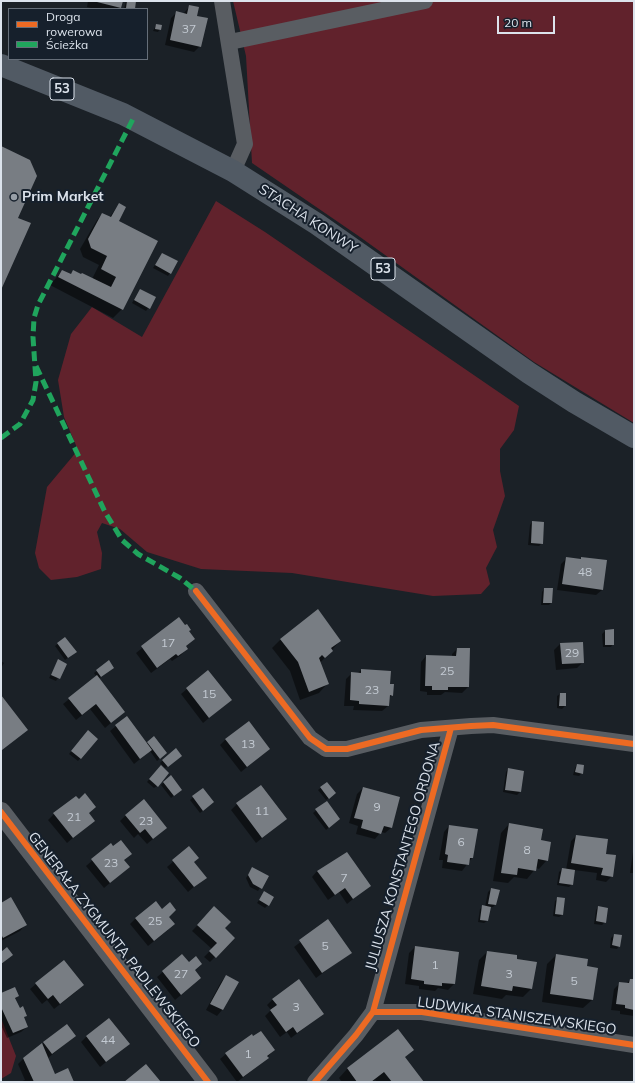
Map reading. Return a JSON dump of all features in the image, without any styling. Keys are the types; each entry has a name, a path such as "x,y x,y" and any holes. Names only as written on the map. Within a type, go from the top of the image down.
{"main road":[{"name":"STACHA KONWY","path":"1,65 123,114 233,171 276,197 340,240 536,377 574,402 634,437"}],"street":[{"path":"222,1 230,42 245,144 233,171"},
{"path":"230,42 425,1"},
{"path":"196,591 316,744 326,749 347,749 421,730 451,728"},
{"name":"JULIUSZA KONSTANTEGO ORDONA","path":"315,1082 356,1035 373,1012 451,728 493,726 634,744"},
{"name":"GENERAŁA ZYGMUNTA PADLEWSKIEGO","path":"1,812 208,1082"},
{"name":"LUDWIKA STANISZEWSKIEGO","path":"373,1012 422,1012 634,1045"}],"shaded area":[{"path":"233,1 634,1 634,423 534,362 360,237 252,163 246,56"},
{"path":"216,201 265,232 519,406 514,430 500,449 500,471 505,496 493,530 497,547 486,568 490,584 481,594 433,596 292,573 201,569 147,552 120,529 102,523 97,532 102,553 101,569 77,577 51,580 39,568 35,553 47,487 78,450 64,417 58,380 71,334 92,307 142,337"},
{"path":"1,1018 16,1056 11,1073 1,1079"}],"building":[{"path":"93,1 123,1 121,8"},
{"path":"127,1 136,1 135,8 126,8"},
{"path":"189,5 199,7 197,16 208,18 201,47 170,40 176,11 187,14"},
{"path":"156,24 162,25 161,30 155,29"},
{"name":"Prim Market","path":"1,146 30,160 37,176 18,218 31,223 1,290"},
{"path":"119,203 126,207 119,221 158,241 123,310 58,277 62,270 71,274 73,270 111,287 116,277 101,269 107,256 91,248 88,239 102,213 111,217"},
{"path":"162,253 178,261 171,274 155,265"},
{"path":"140,289 156,297 150,309 134,300"},
{"path":"532,521 544,522 543,544 531,543"},
{"path":"566,557 607,560 603,590 562,584"},
{"path":"544,588 553,588 552,603 543,603"},
{"path":"318,609 341,641 331,648 333,651 325,658 322,655 319,658 329,684 309,692 298,662 280,639"},
{"path":"179,617 185,625 187,624 191,630 189,631 195,639 186,646 188,649 178,656 176,654 157,668 141,646"},
{"path":"614,629 614,645 605,645 605,630"},
{"path":"65,637 77,652 68,658 57,643"},
{"path":"583,642 584,663 562,664 560,643"},
{"path":"457,648 470,648 469,687 448,687 448,690 432,690 432,686 425,686 426,655 456,656"},
{"path":"58,659 67,664 60,679 51,675"},
{"path":"109,660 114,668 101,677 96,670"},
{"path":"361,669 391,671 390,684 394,684 393,696 390,695 389,706 359,704 359,701 350,700 351,672 361,673"},
{"path":"208,670 232,700 209,718 186,688"},
{"path":"97,675 125,712 111,723 96,704 82,715 68,698"},
{"path":"560,693 566,693 566,706 559,706"},
{"path":"1,695 28,730 2,750 1,748"},
{"path":"127,716 152,750 140,759 115,725"},
{"path":"249,721 270,749 247,767 225,739"},
{"path":"88,730 98,739 81,759 71,751"},
{"path":"154,736 167,753 160,759 147,742"},
{"path":"176,748 182,756 168,767 162,760"},
{"path":"577,764 584,765 583,774 575,772"},
{"path":"161,765 169,773 158,787 149,779"},
{"path":"508,768 524,771 521,792 505,790"},
{"path":"171,775 182,790 174,796 163,782"},
{"path":"327,782 336,793 329,799 320,787"},
{"path":"261,785 287,819 262,838 236,803"},
{"path":"363,787 400,797 392,828 384,826 381,834 361,828 363,820 354,818"},
{"path":"203,788 214,802 203,811 192,796"},
{"path":"85,793 96,807 89,813 95,821 73,838 53,813 76,796 79,799"},
{"path":"144,799 167,828 153,839 145,829 140,833 125,815"},
{"path":"327,801 340,819 329,828 315,809"},
{"path":"509,823 543,829 541,840 551,842 548,861 538,859 536,871 518,868 517,875 501,873"},
{"path":"449,825 478,829 473,858 470,858 469,865 447,862 448,855 445,854"},
{"path":"576,835 608,839 606,854 616,855 613,877 601,875 603,868 571,863"},
{"path":"121,840 132,854 124,860 130,867 110,883 91,859 111,843 113,846"},
{"path":"189,846 199,858 194,862 207,878 194,887 172,860"},
{"path":"347,852 371,886 353,899 345,888 335,895 317,871"},
{"path":"252,867 269,876 262,889 253,884 248,875"},
{"path":"562,868 575,870 573,885 559,883"},
{"path":"491,888 500,890 496,905 488,904"},
{"path":"264,891 274,897 269,906 259,900"},
{"path":"11,897 27,925 3,938 1,934 1,903"},
{"path":"557,897 565,898 563,915 555,914"},
{"path":"156,901 162,909 170,902 176,910 169,917 175,924 154,941 135,918"},
{"path":"482,905 491,907 488,921 480,920"},
{"path":"214,906 231,922 225,928 235,938 216,958 209,951 217,943 197,925"},
{"path":"598,906 608,908 606,923 596,921"},
{"path":"328,919 352,953 322,973 299,940"},
{"path":"614,934 622,935 620,947 612,945"},
{"path":"415,946 459,952 455,984 442,983 442,986 424,984 424,981 411,979"},
{"path":"7,947 13,955 1,964 1,952"},
{"path":"487,951 517,955 517,959 537,962 532,989 513,986 512,991 481,986"},
{"path":"182,954 189,962 196,956 202,964 195,970 201,978 181,995 162,971"},
{"path":"556,954 588,959 587,966 598,968 593,1000 550,994"},
{"path":"64,960 84,985 60,1004 53,995 48,999 35,983"},
{"path":"226,975 239,982 223,1010 210,1004"},
{"path":"299,979 324,1014 297,1033 293,1027 286,1032 270,1010 277,1005 272,999"},
{"path":"630,979 634,979 634,1010 625,1008 625,1005 616,1004 619,982 629,983"},
{"path":"15,987 19,996 15,998 20,1008 23,1006 27,1016 24,1017 28,1027 13,1033 1,1007 1,993"},
{"path":"109,1018 130,1044 106,1062 86,1036"},
{"path":"67,1024 76,1036 52,1054 43,1042"},
{"path":"398,1029 414,1050 405,1057 424,1082 392,1082 384,1072 371,1082 357,1082 347,1068"},
{"path":"261,1031 275,1050 267,1056 269,1058 243,1077 225,1053 252,1034 253,1036"},
{"path":"42,1043 55,1074 68,1068 74,1082 34,1082 23,1058"},
{"path":"146,1064 161,1082 124,1082"}],"marked path":[{"path":"1,438 20,424 33,400 36,382 33,337 34,318 38,305 133,119"},
{"path":"36,366 105,512 122,540 138,554 180,578 196,591"}],"cycle path":[{"path":"196,591 310,738 326,749 347,749 421,730 493,725 634,744"},
{"path":"315,1082 356,1035 373,1012 451,728"},
{"path":"1,812 208,1082"},
{"path":"373,1012 422,1012 634,1045"}],"place":[{"name":"Prim Market","path":"14,197"}]}
